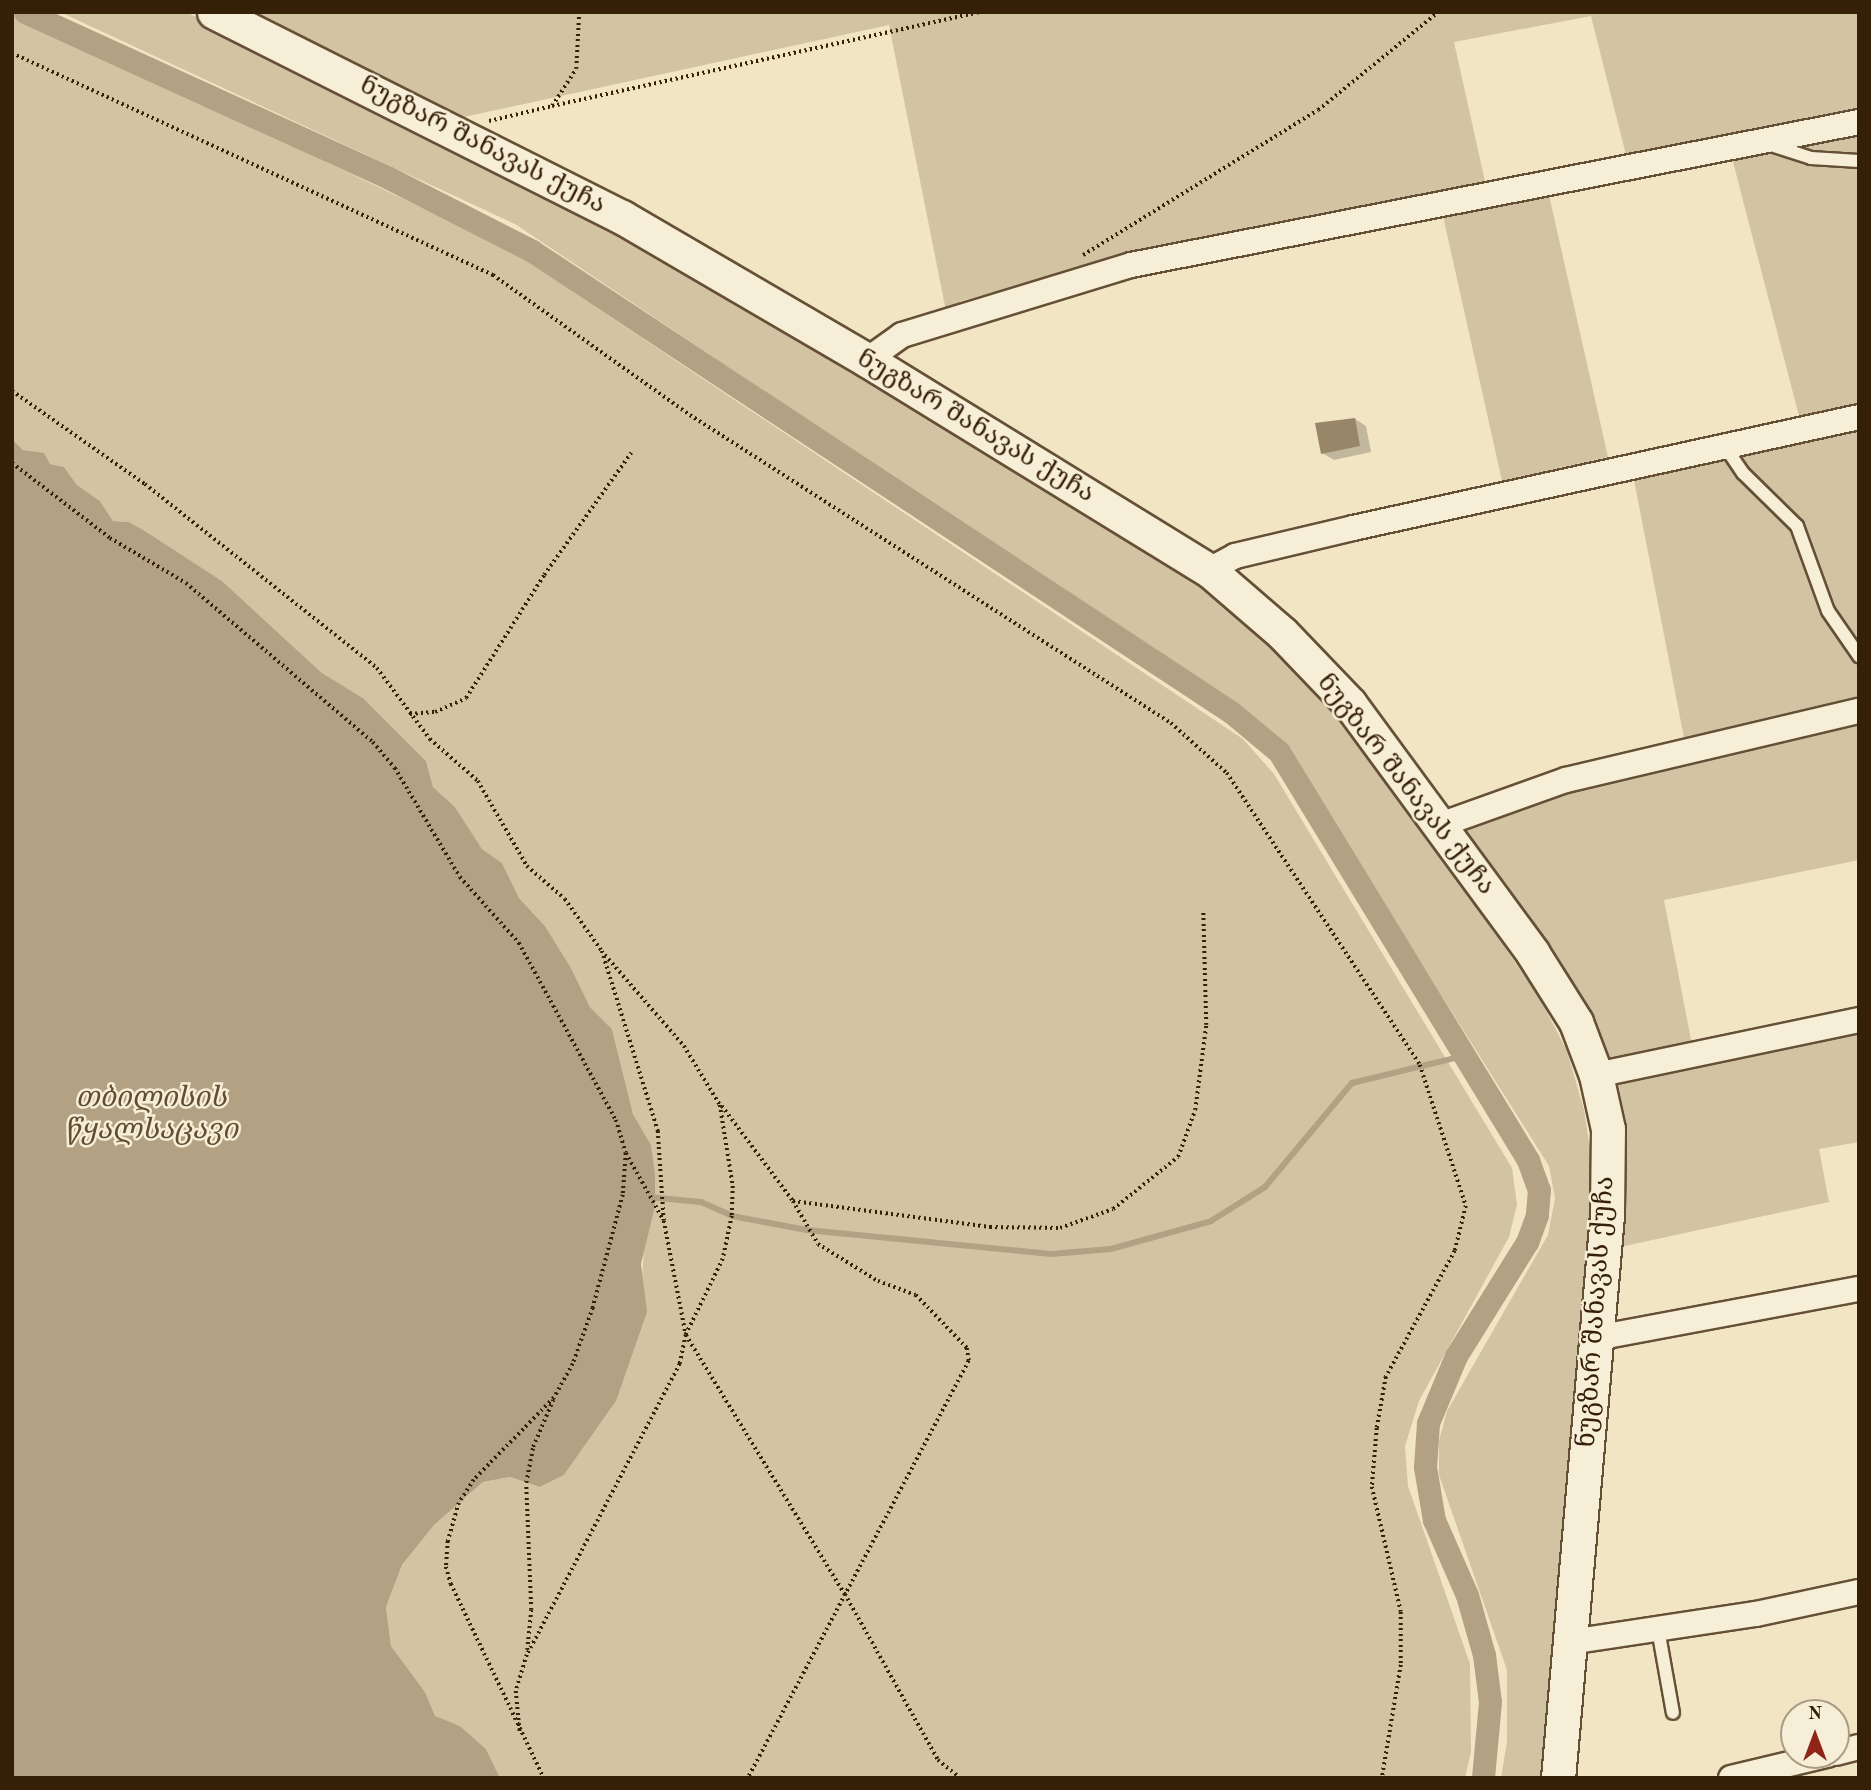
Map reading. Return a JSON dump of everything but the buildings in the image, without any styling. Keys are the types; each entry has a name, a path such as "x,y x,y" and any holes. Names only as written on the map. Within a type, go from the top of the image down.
{"main road":[{"name":"ნუგზარ შანავას ქუჩა","path":"214,12 622,217 867,360 1209,570 1282,633 1350,704 1440,825 1560,995 1576,1022 1596,1075 1608,1129 1609,1171 1558,1778"}],"street":[{"path":"867,360 902,335 1130,265 1859,122"},
{"path":"1209,570 1235,556 1859,417"},
{"path":"1440,825 1566,780 1859,711"},
{"path":"1596,1075 1859,1020"},
{"path":"1596,1338 1859,1289"},
{"path":"1570,1642 1658,1629 1859,1592"},
{"path":"1731,1778 1780,1766"}],"lane":[{"path":"1761,142 1811,158 1859,161"},
{"path":"1724,445 1743,473 1797,526 1828,611 1859,656"},
{"path":"1658,1629 1674,1713"}],"path":[{"path":"552,106 576,69 579,12"},
{"path":"450,130 980,12"},
{"path":"1080,257 1318,110 1438,12"},
{"path":"12,53 493,275 690,415 1171,723 1227,773 1420,1065 1466,1206 1455,1251 1387,1377 1377,1428 1372,1487 1401,1612 1401,1665 1382,1778"},
{"path":"12,391 247,562 316,623 377,668 430,738 478,781 527,866 565,899 602,951 684,1046 720,1105 793,1201 807,1230 829,1254 878,1281 916,1294 967,1348 965,1373 948,1395 748,1778"},
{"path":"410,713 435,712 466,698 544,575 631,453"},
{"path":"12,463 110,538 186,583 373,742 395,768 460,877 519,943 616,1120 625,1153 664,1221"},
{"path":"793,1201 990,1227 1060,1228 1113,1209 1178,1157 1195,1110 1206,1025 1203,910"},
{"path":"602,951 658,1131 664,1221 686,1335 845,1594 938,1760 960,1778"},
{"path":"520,1734 516,1691 527,1655 680,1364 686,1335 723,1259 732,1216 733,1186 720,1105"},
{"path":"527,1655 531,1610 526,1483 533,1447 593,1308 621,1208 625,1153"},
{"path":"544,1778 520,1734 451,1584 446,1567 448,1541 459,1503 474,1480 554,1398"}],"shaded area":[{"path":"60,12 186,12 591,211 1149,550 1226,602 1334,702 1538,995 1567,1051 1584,1110 1592,1163 1583,1321 1544,1778 1501,1778 1507,1741 1507,1670 1439,1475 1439,1441 1447,1411 1548,1235 1555,1198 1549,1166 1278,736 515,224"},
{"path":"237,12 1859,12 1859,113 1627,159 1591,16 1454,42 1486,186 1134,253 961,301 946,311 889,25 464,117 449,115"},
{"path":"12,13 507,248 1243,739 1274,774 1512,1168 1517,1205 1509,1237 1419,1401 1405,1446 1408,1486 1470,1664 1471,1752 1465,1778 500,1778 486,1749 460,1726 435,1717 425,1692 391,1646 386,1607 402,1565 434,1525 483,1482 510,1477 540,1487 564,1475 616,1401 642,1279 645,1234 655,1206 651,1145 633,1114 612,1029 590,1007 571,968 545,926 519,898 502,863 482,849 455,807 433,787 426,761 363,698 322,673 222,581 129,522 113,521 100,501 77,485 64,467 49,464 44,454 23,450 12,439"},
{"path":"1859,132 1859,408 1800,420 1732,158"},
{"path":"1549,195 1608,457 1502,481 1443,216"},
{"path":"1859,427 1859,702 1685,743 1633,475"},
{"path":"1859,720 1859,860 1664,900 1692,1045 1609,1061 1588,1011 1457,829 1571,788"},
{"path":"1859,1026 1859,1142 1819,1149 1829,1202 1620,1247 1626,1160 1611,1079"}],"water":[{"name":"თბილისის წყალსაცავი","path":"12,439 23,450 44,453 50,464 64,467 77,485 100,501 113,521 129,522 222,581 322,673 363,698 426,761 433,787 455,807 482,849 502,863 519,898 545,926 571,968 590,1007 612,1029 633,1114 651,1145 655,1175 655,1206 641,1264 647,1312 616,1401 564,1475 540,1487 510,1477 483,1482 434,1525 402,1565 386,1607 391,1646 425,1692 435,1716 460,1726 486,1749 500,1778 12,1778"}],"waterway":[{"path":"25,12 389,178 532,251 1231,712 1279,752 1528,1160 1539,1190 1537,1215 1527,1242 1456,1356 1428,1423 1425,1467 1434,1520 1467,1595 1484,1655 1490,1702 1483,1778"},
{"path":"648,1197 701,1202 732,1216 807,1230 1051,1254 1111,1249 1211,1221 1265,1187 1352,1083 1464,1056"}]}
